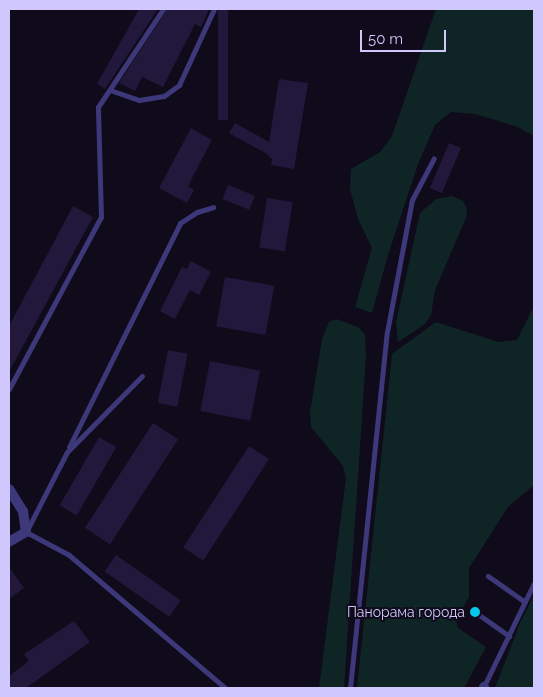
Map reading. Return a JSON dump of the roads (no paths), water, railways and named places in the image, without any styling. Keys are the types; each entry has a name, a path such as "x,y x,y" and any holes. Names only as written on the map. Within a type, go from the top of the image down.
{"street":[{"path":"9,489 23,511 26,532 9,542"}],"lane":[{"path":"9,389 101,217 98,107 163,9"},
{"path":"110,90 139,100 164,96 179,85 214,9"},
{"path":"350,688 387,332 412,200 434,158"},
{"path":"213,207 197,212 180,223 26,532 69,555 225,688"},
{"path":"67,452 142,376"},
{"path":"488,576 525,602"},
{"path":"484,688 534,583"},
{"path":"474,612 509,636"}],"place":[{"name":"Панорама города","path":"475,612"}]}
